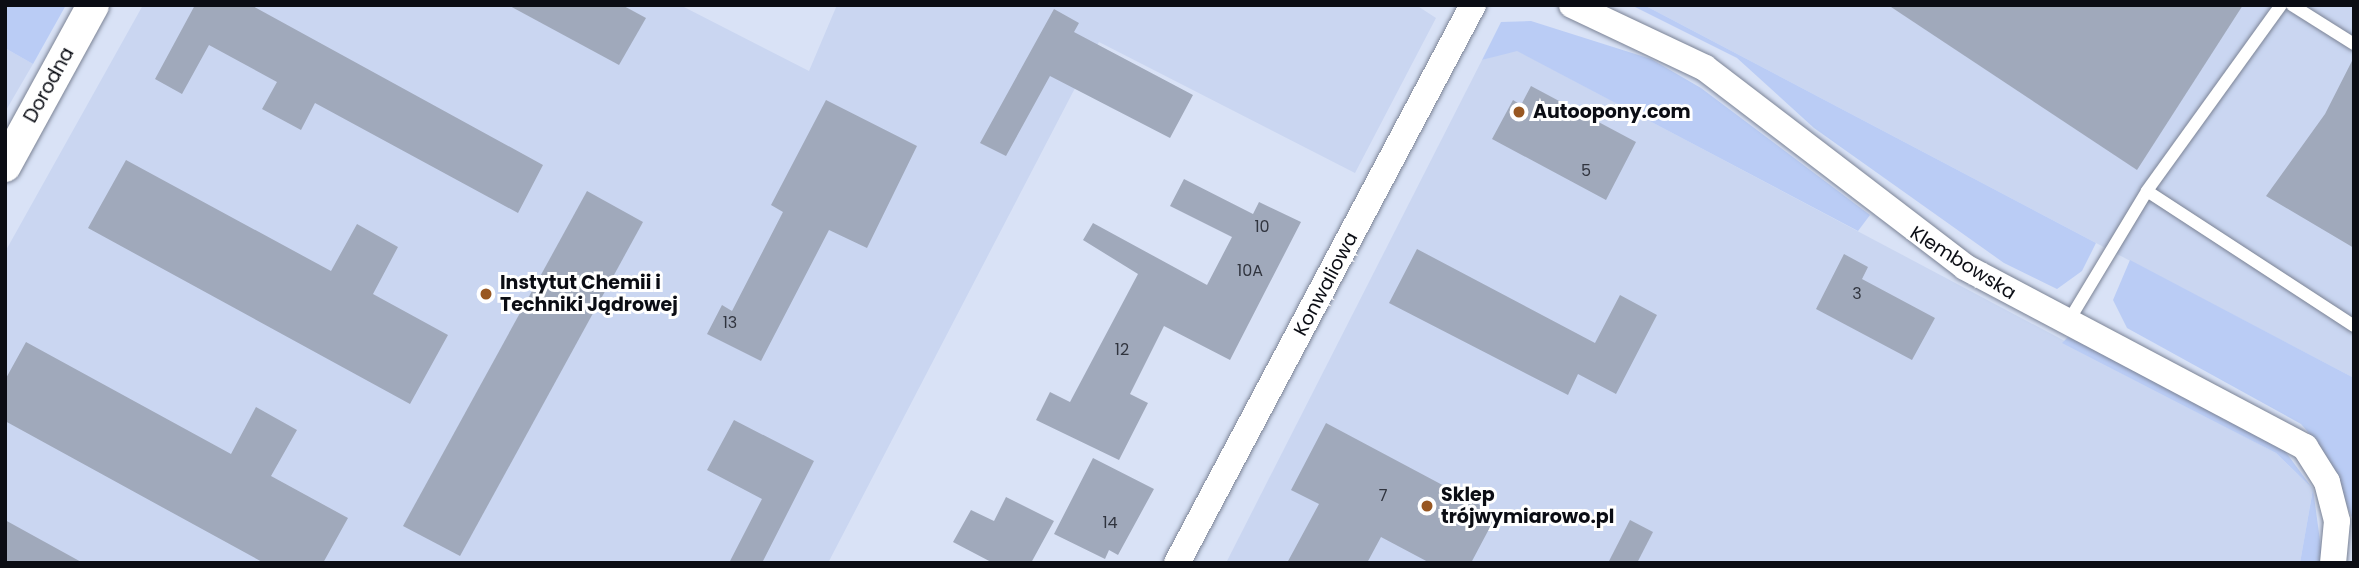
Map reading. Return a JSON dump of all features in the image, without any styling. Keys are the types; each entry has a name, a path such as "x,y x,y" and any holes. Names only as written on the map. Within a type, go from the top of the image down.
{"street":[{"name":"Dorodna","path":"5,166 93,5"},
{"name":"Konwaliowa","path":"1177,563 1473,5"},
{"name":"Klembowska","path":"1572,5 1705,68 1920,238 2068,323 2305,447 2328,482 2337,521 2333,563"}],"lane":[{"path":"2068,323 2147,191 2281,5"},
{"path":"2292,5 2354,44"},
{"path":"2147,191 2354,326"}],"shaded area":[{"path":"5,5 66,5 33,64 5,48"},
{"name":"Instytut Chemii i Techniki Jądrowej","path":"143,5 680,5 809,71 837,5 1416,5 1436,18 1355,173 1099,42 828,563 5,563 5,252"},
{"path":"1631,5 1644,5 2096,243 2082,271 2057,289 2004,263 1814,128 1737,58"},
{"path":"1644,5 2354,5 2354,378 2096,243"},
{"path":"1531,21 1651,59 1701,88 1870,215 1858,231 1517,51 1482,60 1501,22"},
{"path":"5,48 33,64 5,112"},
{"path":"1516,50 2276,453 2313,489 2300,563 1226,563 1482,60"},
{"path":"2130,260 2354,378 2354,522 2321,447 2301,424 2127,328 2113,300"},
{"path":"2068,337 2276,439 2313,489 2276,453 2062,343"},
{"path":"2313,489 2323,563 2300,563"}],"building":[{"path":"195,5 251,5 543,165 518,213 315,103 301,130 262,109 277,82 209,45 182,94 155,79"},
{"path":"508,5 622,5 646,18 619,65"},
{"path":"1888,5 2243,5 2137,170"},
{"path":"1054,9 1079,23 1074,32 1193,95 1170,138 1050,76 1006,156 980,143"},
{"path":"2354,57 2354,248 2266,196 2325,114"},
{"path":"1531,86 1636,142 1606,200 1492,139 1513,100 1521,105"},
{"path":"826,100 917,146 867,248 829,230 761,361 707,334 722,305 732,311 783,212 771,205"},
{"path":"126,160 331,271 357,224 398,247 373,294 448,335 410,404 88,228"},
{"path":"1184,179 1253,214 1259,202 1301,222 1230,360 1164,326 1130,394 1148,403 1119,460 1036,420 1050,392 1070,402 1138,274 1083,240 1093,223 1207,285 1232,237 1170,206"},
{"path":"587,191 643,222 460,556 403,526"},
{"path":"1417,249 1595,343 1620,295 1657,315 1616,394 1578,374 1568,395 1389,303"},
{"path":"1844,254 1868,267 1862,279 1935,318 1912,360 1816,309"},
{"path":"26,342 231,454 256,407 297,430 271,476 348,518 323,563 264,563 5,421 5,380"},
{"path":"734,420 814,461 762,563 729,563 762,499 707,470"},
{"path":"1326,423 1497,514 1471,563 1430,563 1381,537 1367,563 1287,563 1319,504 1291,490"},
{"path":"1093,458 1154,489 1118,555 1109,550 1105,559 1054,534"},
{"path":"1006,497 1054,521 1031,563 993,563 953,542 971,510 994,521"},
{"path":"5,520 83,563 5,563"},
{"path":"1630,520 1653,532 1637,563 1608,563"}],"place":[{"name":"Autoopony.com","path":"1519,112"},
{"name":"Instytut Chemii i Techniki Jądrowej","path":"486,294"},
{"name":"Sklep trójwymiarowo.pl","path":"1427,506"}]}
